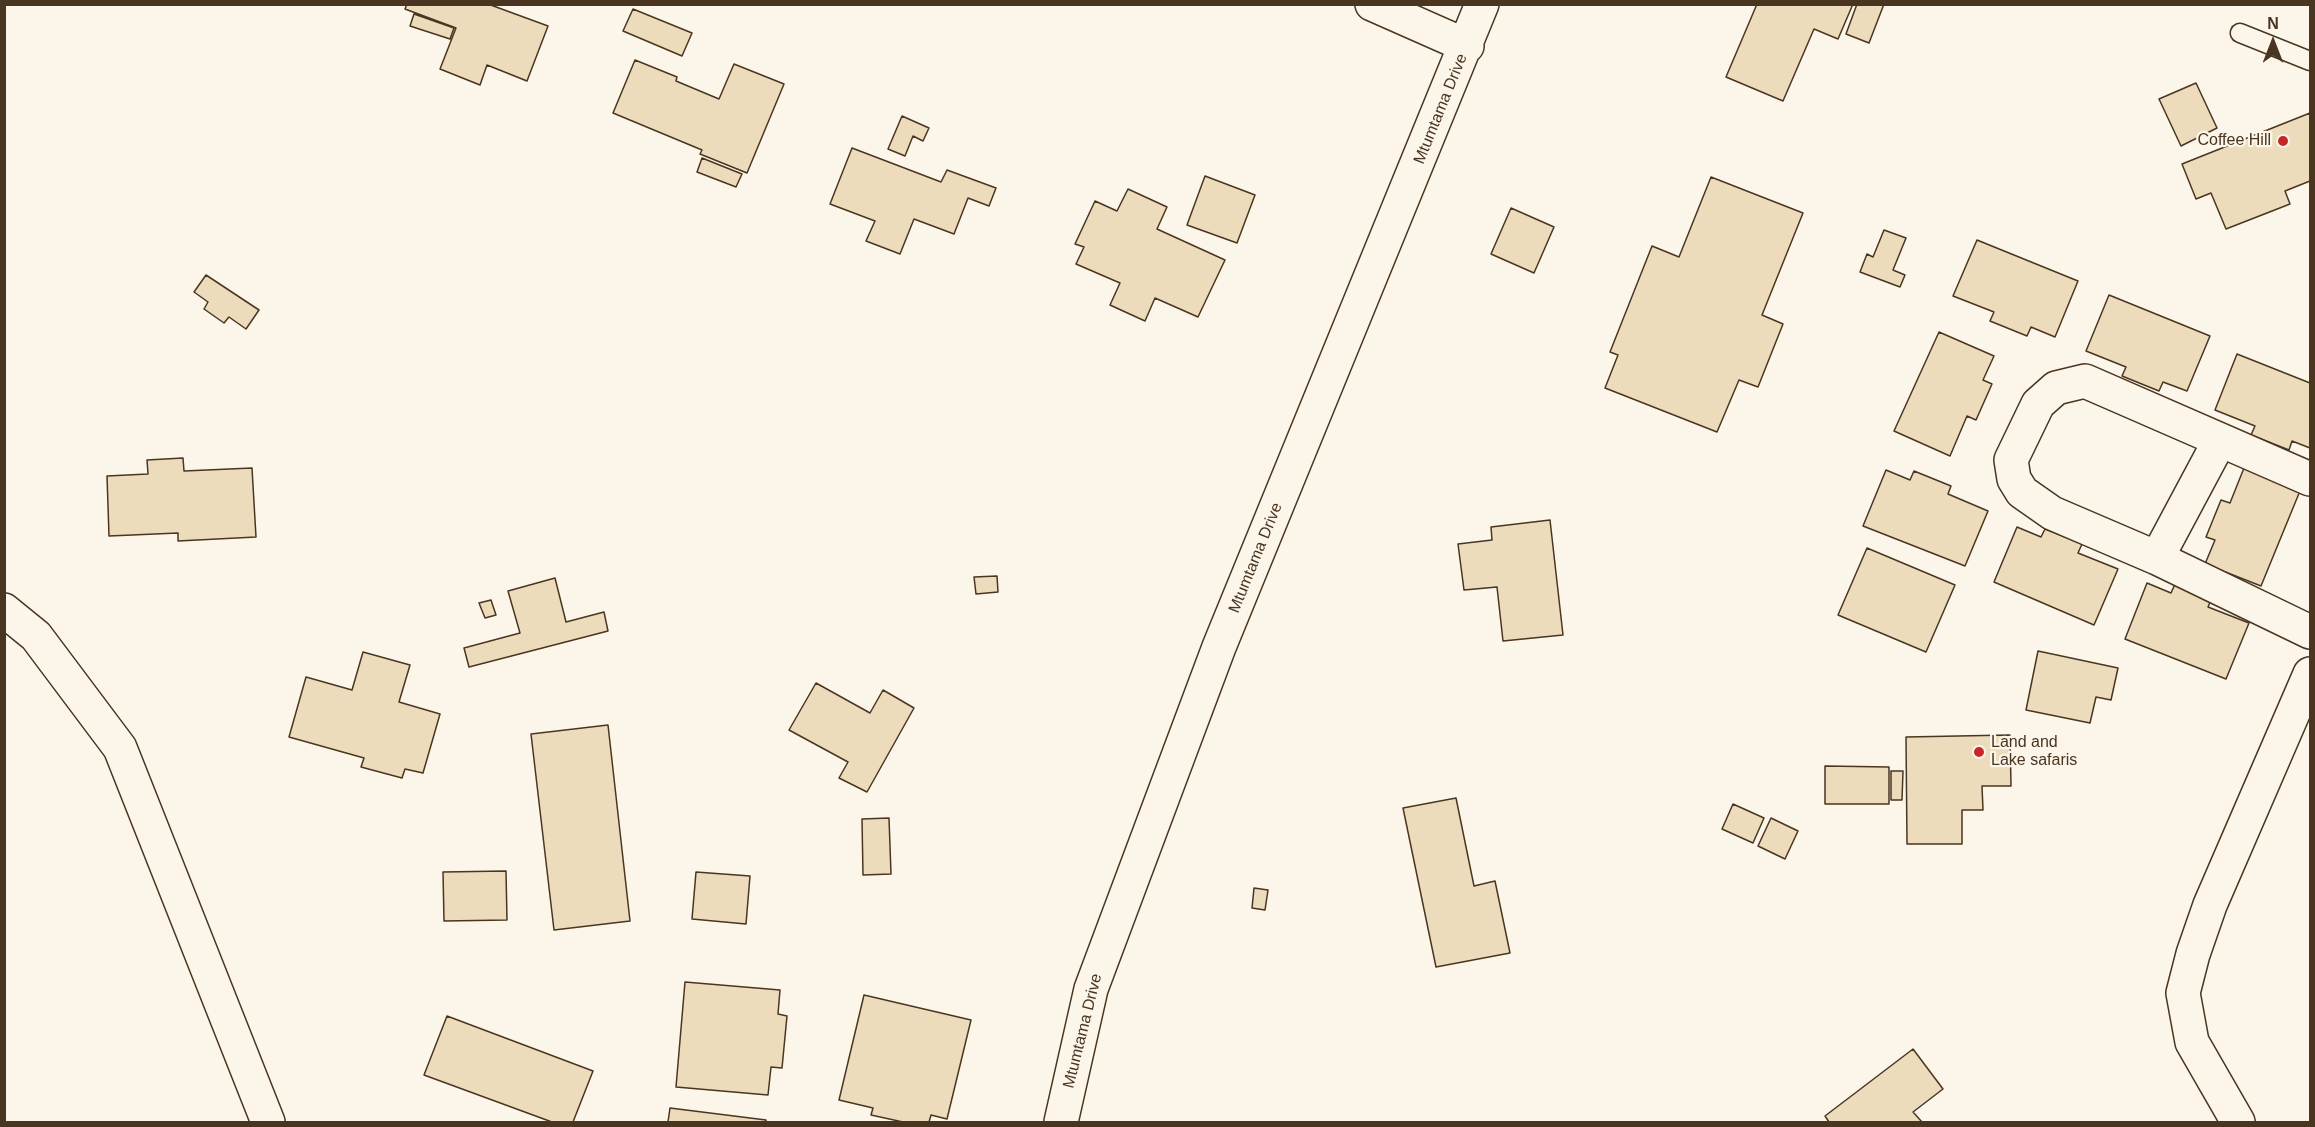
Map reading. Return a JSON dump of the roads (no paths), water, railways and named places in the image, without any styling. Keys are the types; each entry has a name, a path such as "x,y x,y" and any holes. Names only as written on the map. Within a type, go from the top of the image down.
{"street":[{"path":"1372,4 1467,46"},
{"name":"Mtumtama Drive","path":"1060,1122 1091,988 1215,658 1467,46 1482,4"},
{"path":"2310,478 2085,381 2056,387 2038,404 2011,460 2014,479 2022,492 2052,513 2157,558 2310,632"},
{"path":"2157,558 2220,440"},
{"path":"4,610 36,636 120,748 268,1122"},
{"path":"2238,1122 2192,1041 2183,993 2193,954 2210,905 2310,674"}],"lane":[{"path":"2240,33 2310,61"}],"place":[{"name":"Coffee Hill","path":"2283,141"},
{"name":"Land and Lake safaris","path":"1979,752"}]}
